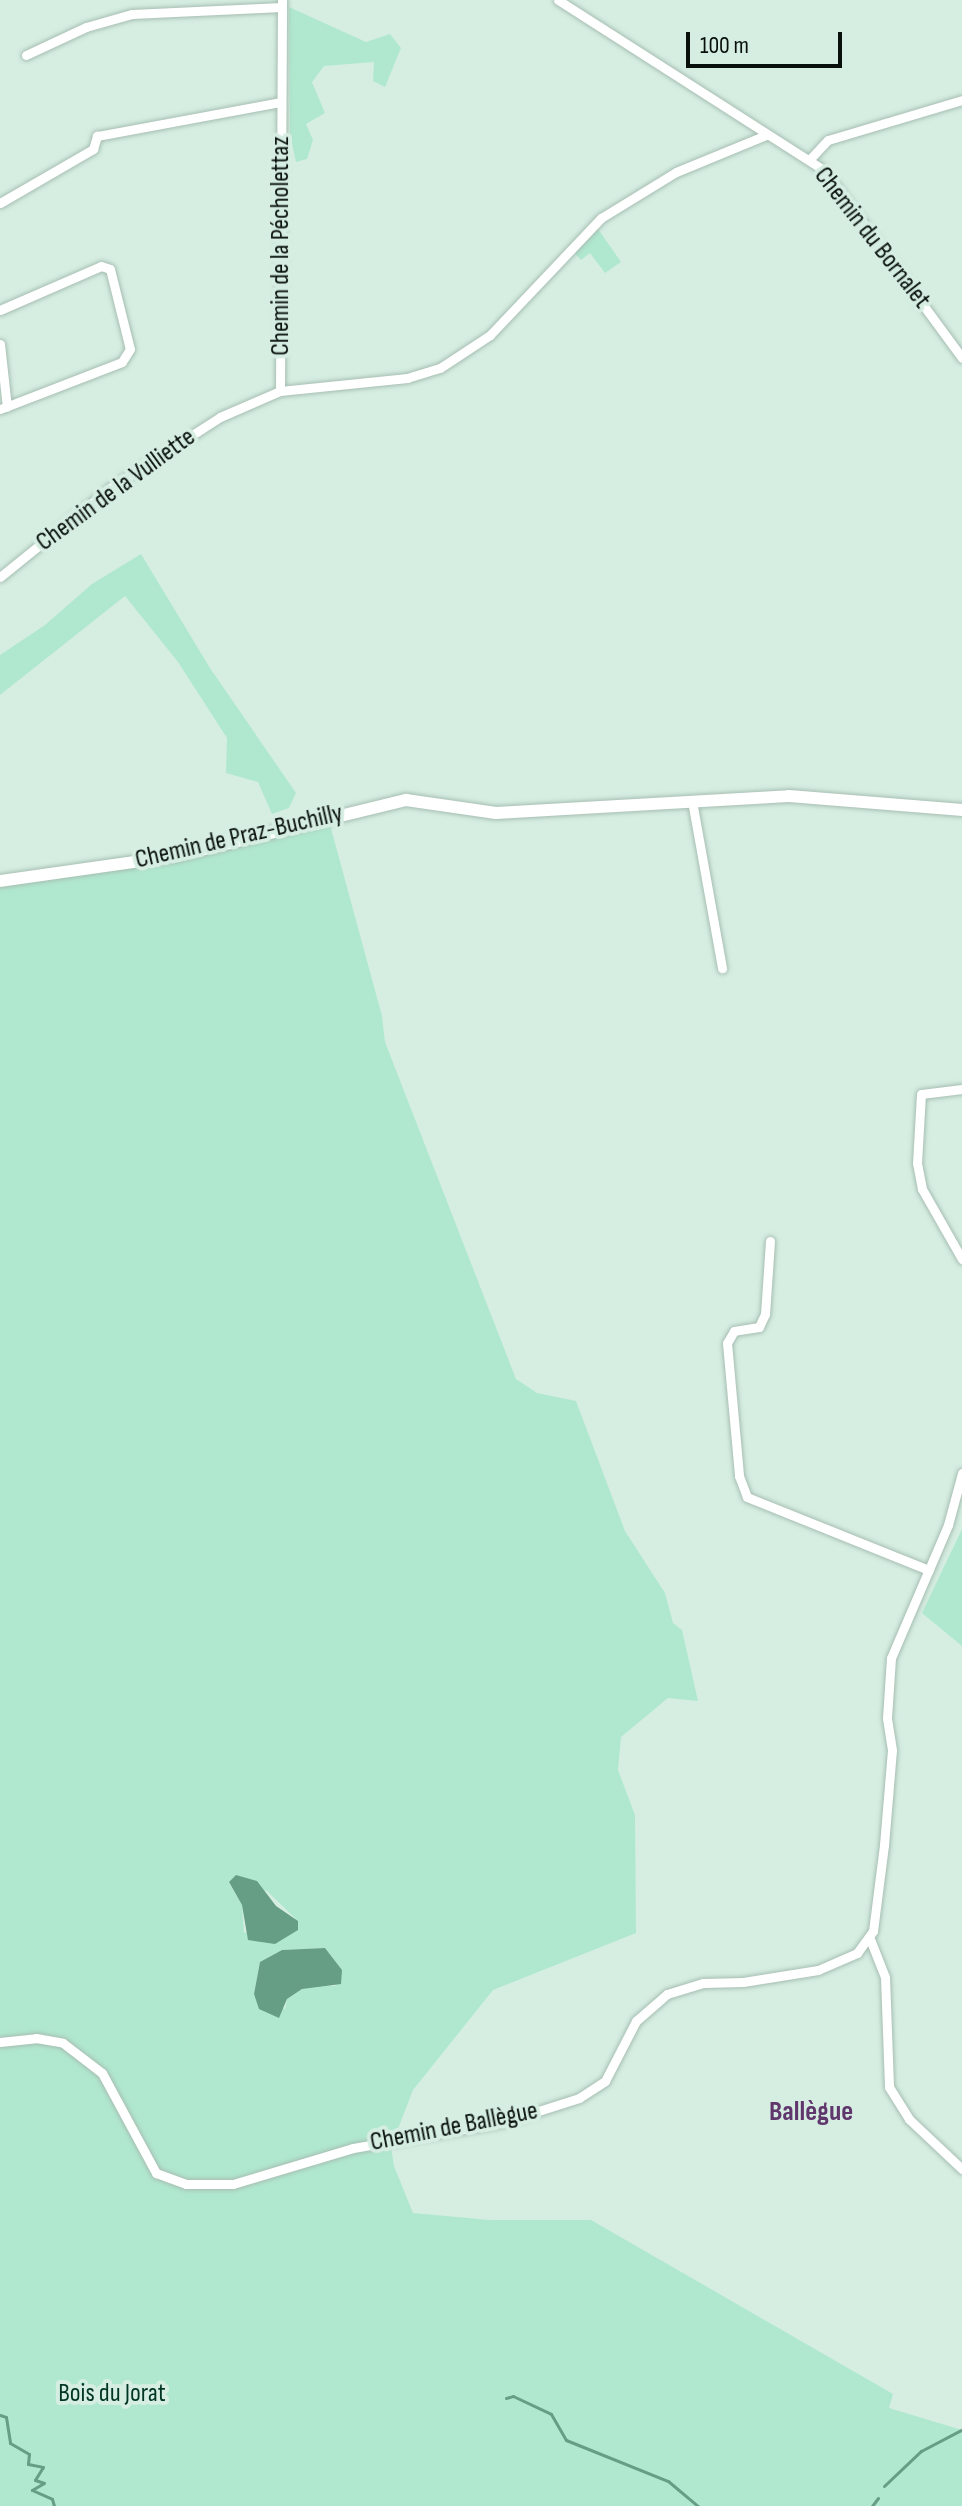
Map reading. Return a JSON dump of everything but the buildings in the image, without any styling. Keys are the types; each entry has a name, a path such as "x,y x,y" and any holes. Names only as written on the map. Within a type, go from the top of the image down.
{"street":[{"name":"Chemin du Bornalet","path":"558,0 707,91 766,135 810,159 848,199 962,358"},
{"name":"Chemin de la Pécholettaz","path":"26,55 86,27 132,14 282,4 280,391"},
{"path":"810,159 828,140 962,100"},
{"name":"Chemin de la Pécholettaz","path":"0,203 93,149 96,139 281,102"},
{"name":"Chemin de la Vulliette","path":"0,577 160,452 220,417 280,391 407,378 440,368 500,326 601,218 676,172 766,135"},
{"path":"0,310 101,266 110,269 130,349 122,362 3,408 0,344"},
{"name":"Chemin de Praz-Buchilly","path":"0,881 176,856 389,803 431,802 476,810 538,814 789,796 962,810"},
{"path":"692,801 722,968"},
{"path":"962,1089 921,1094 917,1163 922,1189 962,1259"},
{"path":"770,1241 765,1314 759,1327 734,1331 727,1343 739,1476 747,1497 929,1570"},
{"path":"962,1473 929,1570 891,1658 887,1718 892,1750 870,1939 885,1977 889,2087 899,2108 962,2169"},
{"name":"Chemin de Ballègue","path":"0,2042 36,2038 63,2043 102,2073 156,2173 186,2184 233,2184 353,2148 504,2122 579,2098 605,2081 636,2021 667,1994 703,1983 743,1982 818,1970 857,1953 870,1939"}],"green space":[{"path":"289,7 366,42 390,34 401,48 385,87 373,81 374,62 324,66 312,82 325,113 306,124 313,140 307,159 296,162 290,134"},
{"path":"596,226 621,262 605,273 590,253 581,260 572,250"},
{"path":"141,554 210,668 296,793 289,808 272,814 258,782 226,773 227,738 178,662 125,596 0,695 0,655 45,625 92,584"},
{"name":"Bois du Jorat","path":"329,821 382,1016 385,1042 516,1379 537,1393 576,1401 625,1531 665,1593 673,1623 682,1630 698,1701 668,1698 621,1737 618,1770 635,1815 636,1933 493,1990 413,2090 391,2147 394,2166 413,2213 490,2220 591,2220 893,2394 889,2408 962,2430 962,2506 0,2506 0,878","holes":["229,1883 267,1891 298,1921 244,1933 242,1905","325,1948 342,1970 335,1986 310,1984 287,1999 285,2009 254,1994 260,1962 282,1950"]},
{"path":"962,1529 962,1646 922,1613"}],"shaded area":[{"path":"236,1875 257,1881 276,1906 298,1921 298,1930 275,1944 248,1940 242,1905 229,1882"},
{"path":"325,1948 342,1970 341,1984 302,1989 287,1999 279,2018 259,2009 254,1994 260,1962 282,1950"}],"waterway":[{"path":"506,2398 513,2396 551,2414 566,2440 668,2481 698,2506"},
{"path":"0,2415 6,2417 10,2443 29,2454 28,2464 43,2467 35,2480 44,2483 32,2490 52,2499 54,2506"},
{"path":"884,2486 921,2451 961,2430"},
{"path":"872,2506 878,2498"}],"district":[{"name":"Ballègue","path":"811,2112"}]}
